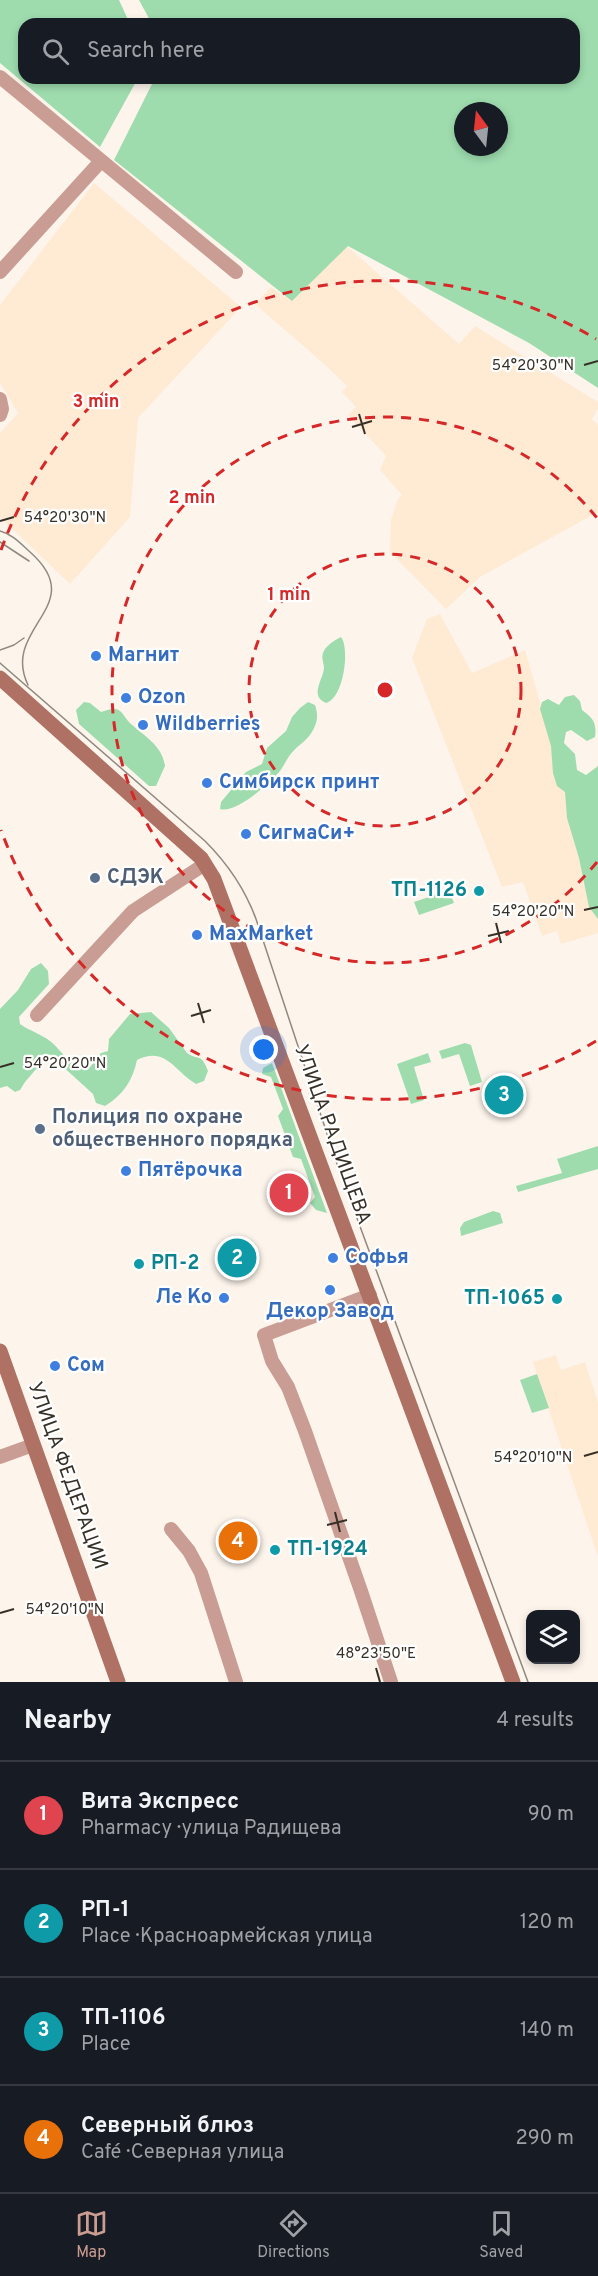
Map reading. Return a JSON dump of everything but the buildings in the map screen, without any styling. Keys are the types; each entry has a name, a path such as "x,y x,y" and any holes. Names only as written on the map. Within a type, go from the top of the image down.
{"street":[{"path":"0,77 236,272"},
{"path":"0,272 101,162"},
{"path":"0,399 2,408 0,415"},
{"name":"УЛИЦА РАДИЩЕВА","path":"0,678 201,858 219,889 513,1682"},
{"path":"37,1015 133,911 205,864"},
{"path":"370,1295 264,1335 272,1361 288,1387 330,1500 391,1682"},
{"name":"УЛИЦА ФЕДЕРАЦИИ","path":"0,1351 118,1682"},
{"path":"0,1457 33,1445"},
{"path":"171,1529 189,1551 201,1573 236,1682"}],"shaded area":[{"path":"94,183 241,307 138,418 130,517 70,584 0,517 0,433 18,413 0,383 0,305"},
{"path":"338,242 350,249 459,344 475,326 598,402 598,408 592,419 598,425 598,512 480,577 446,609 390,552 391,520 398,499 402,495 380,470 386,456 348,415 356,407 342,392 347,386 255,304 271,287 284,297"},
{"path":"440,614 472,673 525,650 598,902 598,933 561,944 557,931 542,936 523,882 502,887 412,658 427,619"},
{"path":"556,1355 561,1370 585,1362 598,1402 598,1557 533,1362"}],"green space":[{"path":"0,0 119,0 127,18 18,18 18,78 0,63"},
{"path":"139,0 598,0 598,388 529,343 348,246 292,301 114,160 152,84 580,84 580,18 149,18"},
{"path":"25,84 135,84 100,147"},
{"path":"341,637 345,651 344,672 337,692 326,703 318,696 318,687 324,668 322,655 328,646"},
{"path":"574,695 580,701 582,710 593,721 595,728 595,737 587,741 571,730 566,732 564,743 575,754 577,770 586,775 598,766 598,919 589,907 579,858 567,818 565,792 557,786 553,773 551,746 540,709 542,702 548,699 559,705 565,697"},
{"path":"84,702 90,703 101,712 112,709 122,712 129,722 156,746 165,766 156,786 149,786 79,724 76,710"},
{"path":"308,702 315,705 317,716 314,729 308,738 290,755 280,771 261,790 235,807 220,809 221,802 246,772 262,764 267,748 286,731 292,717"},
{"path":"449,890 454,903 419,915 414,902"},
{"path":"41,963 48,971 49,984 19,1017 20,1024 50,1041 72,1063 77,1066 90,1067 101,1053 108,1051 109,1039 130,1014 151,1012 169,1028 187,1053 203,1061 208,1071 204,1081 196,1084 163,1058 147,1056 137,1060 126,1086 105,1106 96,1103 93,1094 49,1054 20,1090 15,1092 7,1086 0,1088 0,1009 18,990 31,969"},
{"path":"465,1043 471,1045 482,1082 470,1086 459,1054 442,1059 439,1051"},
{"path":"428,1053 431,1062 414,1067 424,1100 411,1104 397,1064"},
{"path":"272,1063 327,1213 316,1210 310,1203 315,1197 301,1159 293,1157 278,1116 283,1109 271,1077 262,1074 263,1068"},
{"path":"598,1146 598,1169 518,1192 516,1186 562,1173 557,1159"},
{"path":"493,1211 500,1213 503,1223 461,1236 460,1228 464,1222"},
{"path":"537,1374 549,1408 532,1413 520,1380"}],"tram line":[{"path":"0,531 12,537 30,552 46,571 51,587 49,603 25,647 23,665 28,685"},
{"path":"0,542 29,561"},
{"path":"0,650 24,638"},
{"path":"0,663 205,841 228,868 247,897 337,1164 528,1682"}],"place":[{"name":"Магнит","path":"96,656"},
{"name":"Ozon","path":"126,698"},
{"name":"Wildberries","path":"143,725"},
{"name":"Симбирск принт","path":"207,783"},
{"name":"СигмаСи+","path":"246,834"},
{"name":"СДЭК","path":"95,878"},
{"name":"ТП-1126","path":"479,891"},
{"name":"MaxMarket","path":"197,935"},
{"name":"ТП-1106","path":"504,1095"},
{"name":"Полиция по охране общественного порядка","path":"40,1129"},
{"name":"Пятёрочка","path":"126,1171"},
{"name":"Вита Экспресс","path":"289,1193"},
{"name":"РП-1","path":"237,1258"},
{"name":"Софья","path":"333,1258"},
{"name":"РП-2","path":"139,1264"},
{"name":"Декор Завод","path":"330,1290"},
{"name":"Ле Ко","path":"224,1298"},
{"name":"ТП-1065","path":"557,1299"},
{"name":"Сом","path":"55,1366"},
{"name":"Северный блюз","path":"238,1541"},
{"name":"ТП-1924","path":"275,1550"}]}
